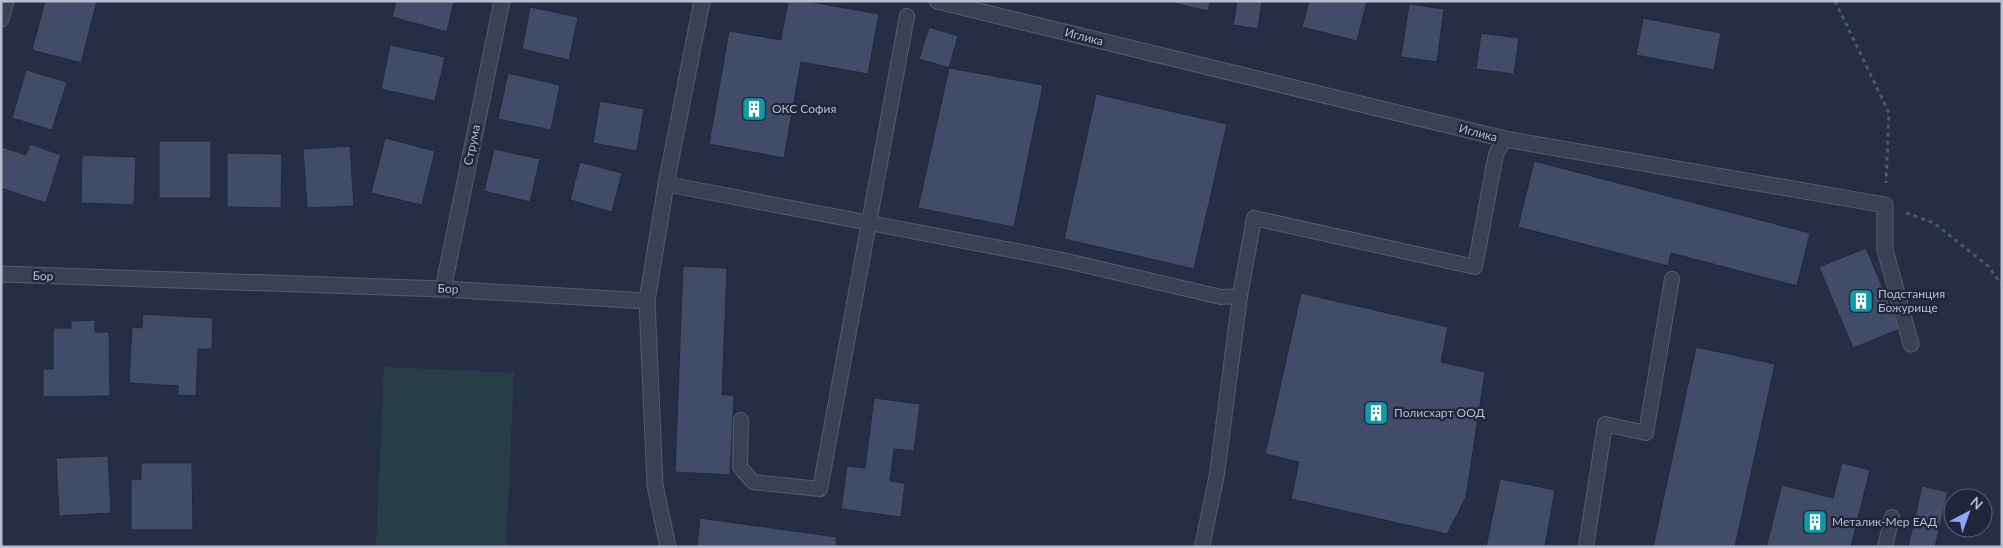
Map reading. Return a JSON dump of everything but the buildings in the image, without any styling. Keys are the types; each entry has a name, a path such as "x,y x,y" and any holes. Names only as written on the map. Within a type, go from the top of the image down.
{"street":[{"path":"1,19 6,1"},
{"name":"Струма","path":"443,289 502,1"},
{"path":"668,547 655,485 647,301 666,184 702,1"},
{"name":"Иглика","path":"937,1 1505,139 1886,206"},
{"path":"1886,206 1885,250 1911,344"},
{"name":"Бор","path":"1,274 443,289 647,301"}],"lane":[{"path":"740,420 740,467 753,482 820,489 907,16"},
{"path":"1202,547 1217,474 1240,296 1254,218 1475,267 1496,154 1505,139"},
{"path":"666,184 868,221 1058,259 1221,297 1240,296"},
{"path":"1586,547 1605,424 1646,433 1672,279"},
{"path":"1885,547 1892,517"}],"path":[{"path":"1835,1 1889,113 1886,206 1934,223 1988,266 2002,285"}],"shaded area":[{"path":"384,367 514,373 506,547 376,547"}],"place":[{"name":"ОКС София","path":"754,109"},
{"name":"Подстанция Божурище","path":"1861,301"},
{"name":"Полисхарт ООД","path":"1376,413"},
{"name":"Металик-Мер ЕАД","path":"1815,522"}]}
